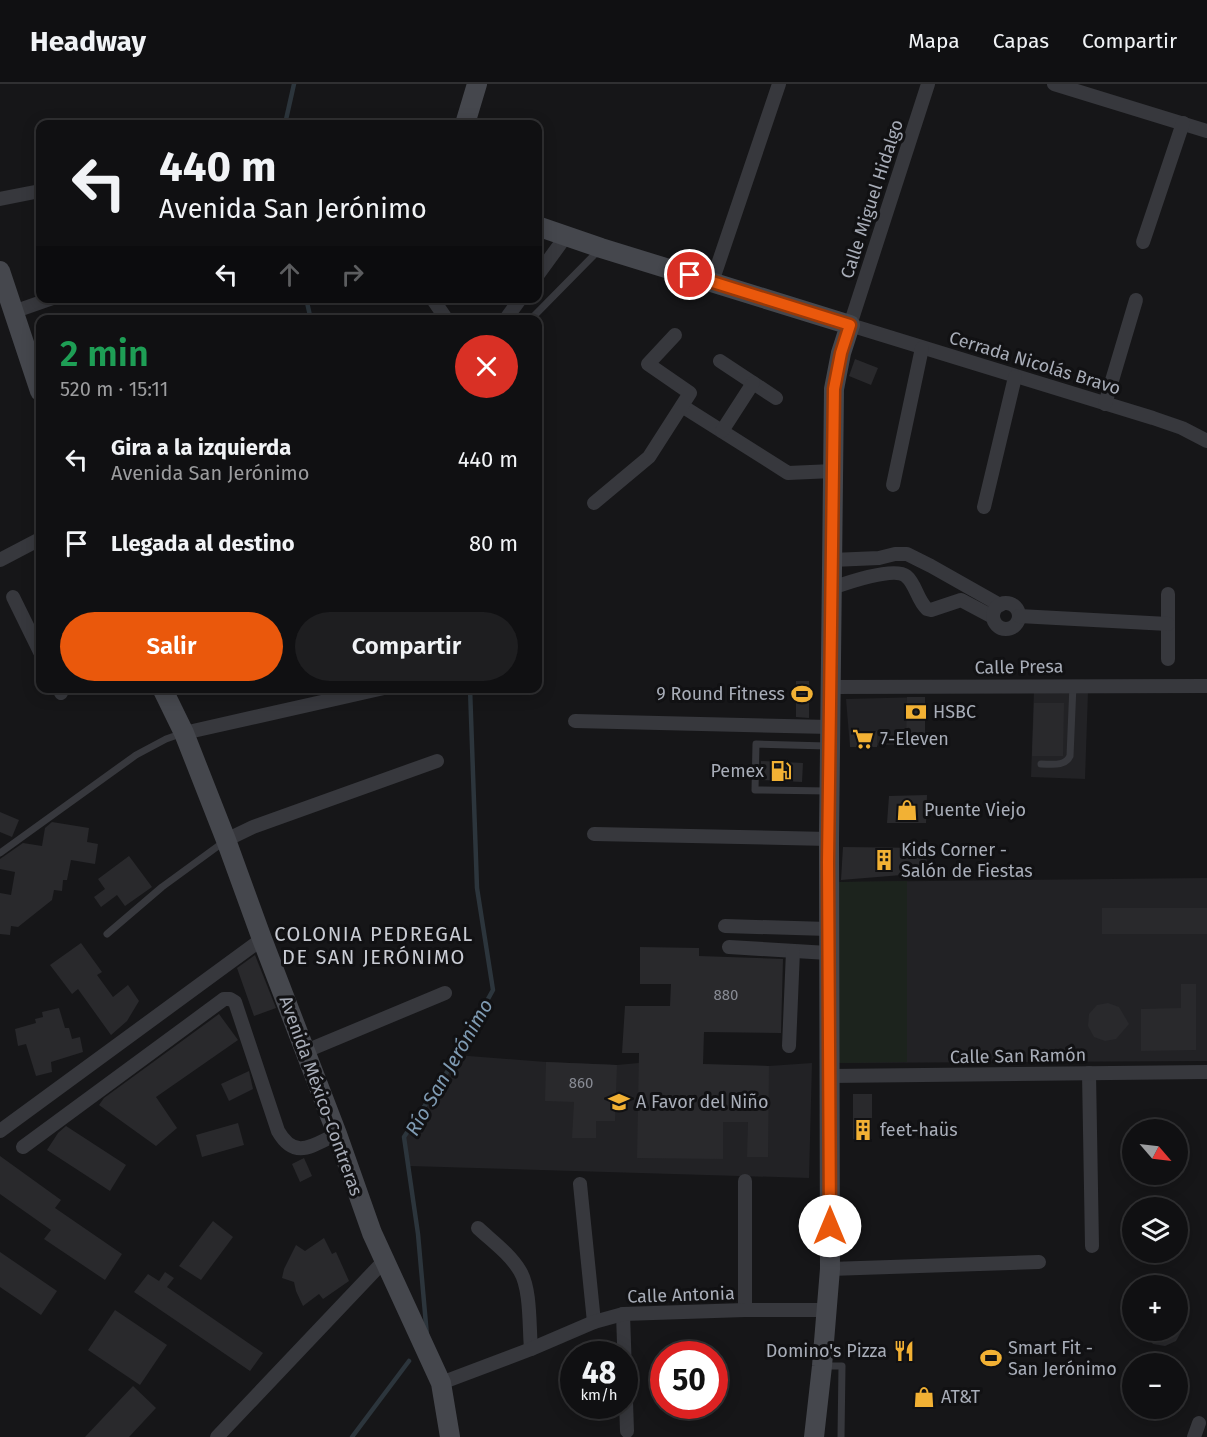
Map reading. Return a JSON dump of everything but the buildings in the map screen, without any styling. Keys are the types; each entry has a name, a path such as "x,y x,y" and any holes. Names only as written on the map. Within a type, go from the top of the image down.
{"main road":[{"path":"466,120 477,84"},
{"path":"542,228 850,325 841,353 834,389 828,929 830,1269 814,1437"},
{"path":"0,271 36,374"},
{"name":"Avenida México-Contreras","path":"164,693 184,733 226,840 383,1262 441,1383 450,1437"}],"street":[{"path":"712,282 779,84"},
{"name":"Calle Miguel Hidalgo","path":"850,325 928,84"},
{"path":"1054,84 1207,131"},
{"path":"1143,242 1183,123"},
{"path":"0,199 36,192"},
{"path":"542,269 566,236"},
{"path":"1105,404 1136,300"},
{"path":"13,312 38,303"},
{"name":"Cerrada Nicolás Bravo","path":"850,325 1182,428 1207,441"},
{"path":"594,503 649,457 690,393 648,364 675,335"},
{"path":"893,485 922,348"},
{"path":"720,361 776,398"},
{"path":"984,507 1015,377"},
{"path":"722,431 753,383"},
{"path":"682,406 788,472 833,471"},
{"path":"0,560 36,541"},
{"path":"832,560 907,554 952,577 996,611 997,626 1006,629 1015,625 1019,616"},
{"path":"832,588 860,579 901,574 908,578 927,609 932,610 961,600 996,611"},
{"path":"1168,594 1168,659"},
{"path":"14,597 36,640"},
{"path":"996,611 1004,603 1012,605 1019,616"},
{"path":"1019,616 1168,624"},
{"name":"Calle Presa","path":"831,687 1207,686"},
{"path":"184,733 362,693"},
{"path":"575,722 830,736"},
{"path":"226,840 253,827 437,761"},
{"path":"594,834 829,839"},
{"path":"725,926 828,929"},
{"path":"0,1131 262,939"},
{"path":"729,947 828,952"},
{"path":"789,1046 794,951"},
{"path":"306,1051 445,993"},
{"path":"23,1147 224,999 235,1002 278,1131 284,1142 293,1148 306,1148 337,1134"},
{"name":"Calle San Ramón","path":"829,1076 1207,1072"},
{"path":"1089,1073 1092,1246"},
{"path":"745,1181 745,1310"},
{"path":"580,1184 594,1322"},
{"path":"478,1228 513,1260 522,1273 526,1290 531,1349"},
{"path":"217,1437 383,1262"},
{"path":"830,1269 1040,1262"},
{"name":"Calle Antonia","path":"441,1383 594,1322 623,1314 827,1310"},
{"path":"623,1314 627,1431"},
{"path":"1194,1437 1199,1423"}],"lane":[{"path":"535,315 601,248"},
{"path":"1041,764 1068,761 1073,685"},
{"path":"0,853 136,755 166,739 184,733"},
{"path":"829,791 755,789 756,744 830,736"},
{"path":"107,934 162,887 226,840"},
{"path":"822,1366 842,1366 841,1437"}],"shaded area":[{"path":"1034,690 1088,692 1085,779 1031,777"},
{"path":"925,697 925,743 850,747 846,699"},
{"path":"1207,878 1207,1061 839,1063 839,882"},
{"path":"907,881 907,1062 839,1063 839,882"},
{"name":"A Favor del Niño","path":"456,1055 617,1065 639,1063 769,1066 812,1063 809,1178 409,1166 404,1137"}],"waterway":[{"name":"Río San Jerónimo","path":"286,120 294,84"},
{"name":"Río San Jerónimo","path":"307,303 310,315"},
{"name":"Río San Jerónimo","path":"427,1336 418,1234 404,1137 449,1069 493,990 477,888 470,693"},
{"name":"Río San Jerónimo","path":"352,1437 409,1361"}],"place":[{"name":"9 Round Fitness","path":"802,694"},
{"name":"HSBC","path":"916,712"},
{"name":"7-Eleven","path":"863,739"},
{"name":"Pemex","path":"781,771"},
{"name":"Puente Viejo","path":"907,810"},
{"name":"Kids Corner - Salón de Fiestas","path":"884,860"},
{"name":"A Favor del Niño","path":"619,1102"},
{"name":"feet-haüs","path":"863,1130"},
{"name":"Domino's Pizza","path":"904,1351"},
{"name":"Smart Fit - San Jerónimo","path":"991,1358"},
{"name":"AT&T","path":"924,1397"}],"district":[{"name":"COLONIA PEDREGAL DE SAN JERÓNIMO","path":"374,946"}],"route":[{"path":"690,275 850,325 841,353 834,389 828,862 830,1226"}]}
